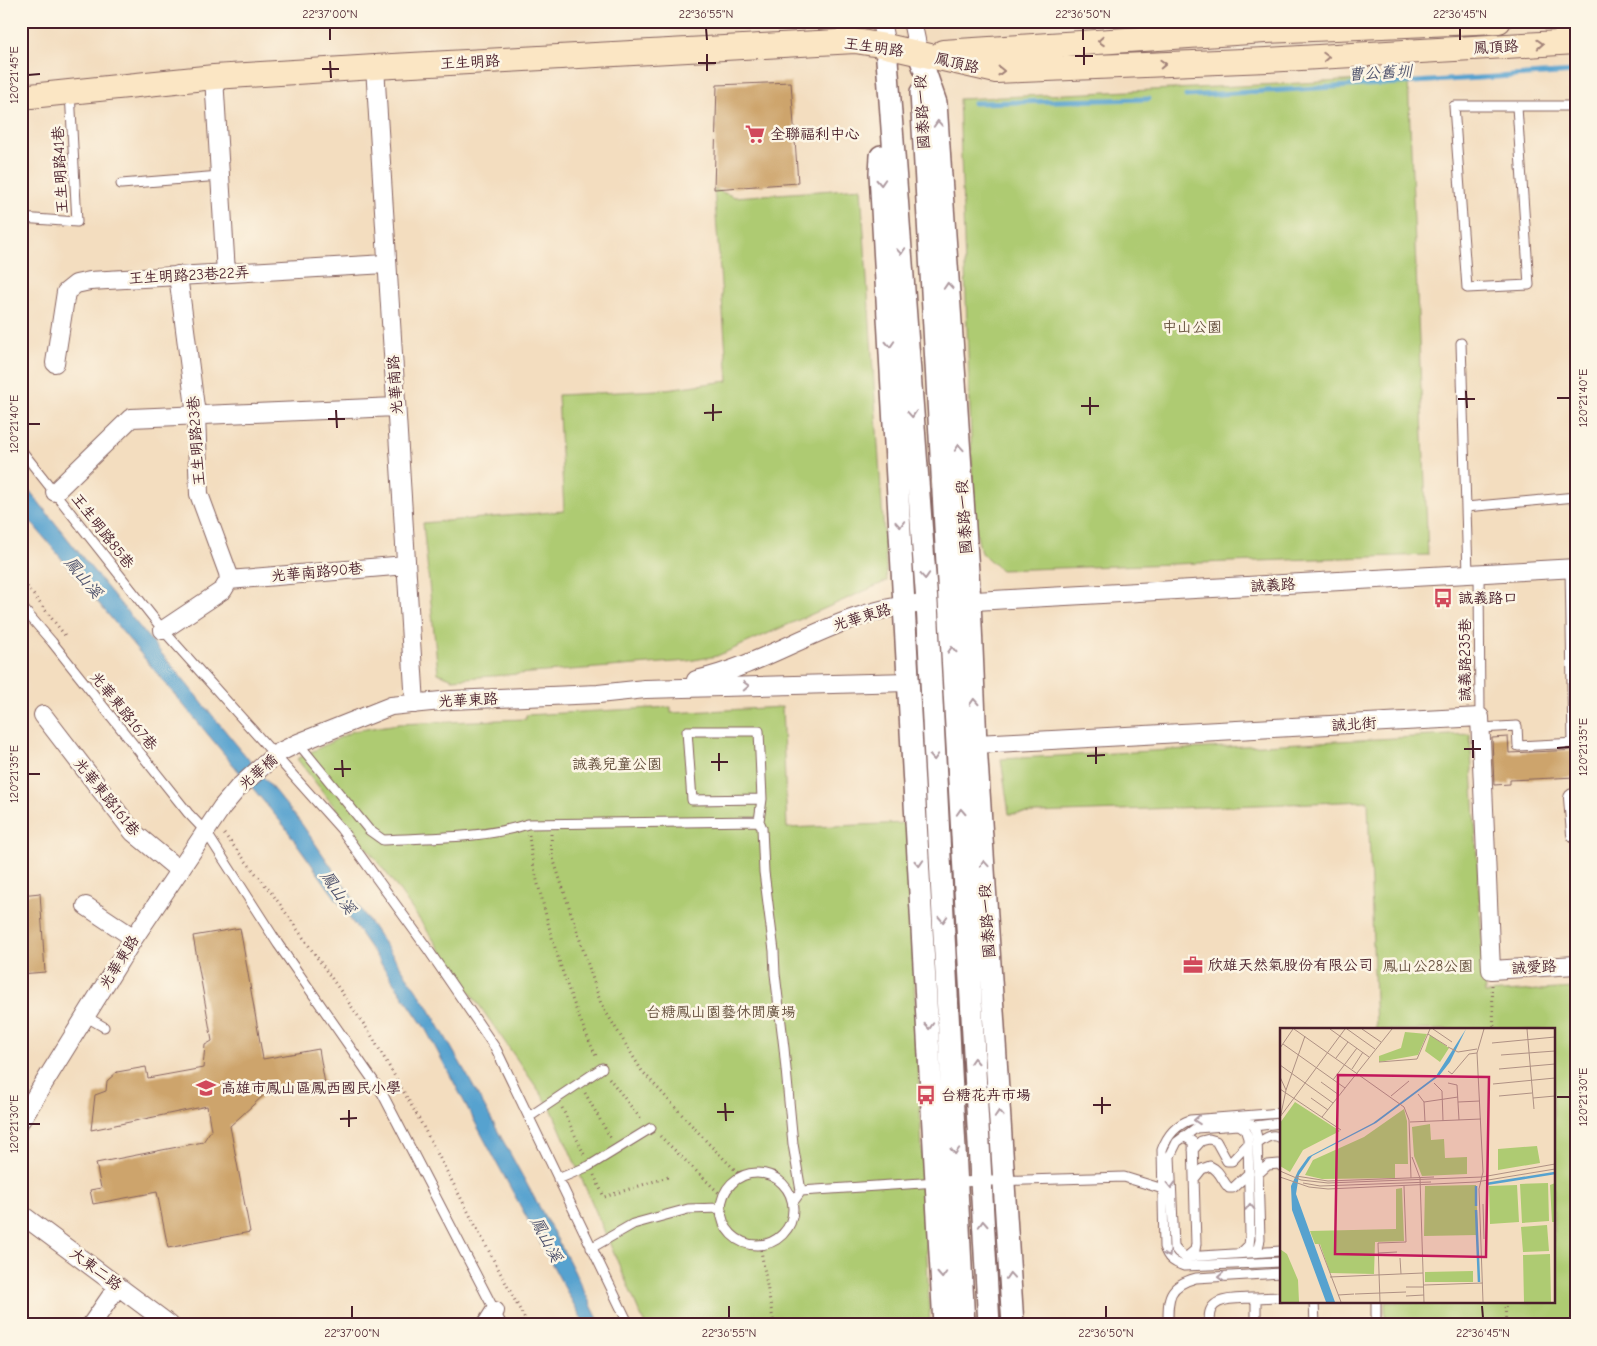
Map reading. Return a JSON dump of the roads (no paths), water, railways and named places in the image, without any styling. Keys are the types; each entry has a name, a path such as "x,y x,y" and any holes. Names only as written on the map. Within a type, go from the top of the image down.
{"main road":[{"name":"鳳頂路","path":"919,54 1265,31 1499,21"},
{"name":"王生明路","path":"21,97 214,77 855,41 919,54"},
{"name":"鳳頂路","path":"919,54 996,71 1268,60 1576,42"}],"street":[{"path":"881,21 886,46"},
{"path":"912,21 919,54"},
{"name":"國泰路一段","path":"886,46 908,495 905,605 909,682 947,1182 964,1325"},
{"name":"國泰路一段","path":"919,54 959,602 981,1181 989,1325"},
{"name":"光華南路","path":"375,67 415,704"},
{"path":"214,77 226,273"},
{"name":"王生明路23巷22弄","path":"55,363 66,292 76,284 90,281 386,264"},
{"name":"王生明路23巷","path":"178,276 196,415 199,494 228,573 228,580"},
{"path":"55,492 131,418 396,407"},
{"name":"國泰路一段","path":"908,495 927,603 947,1182 944,1325"},
{"name":"光華南路90巷","path":"228,580 406,565"},
{"name":"誠義路","path":"959,602 1573,568"},
{"path":"164,630 223,590 228,580"},
{"name":"國泰路一段","path":"959,602 976,744 1013,1325"},
{"name":"光華東路","path":"645,689 717,675 852,618 886,608 927,603 959,602"},
{"name":"光華東路","path":"298,743 390,706 451,700 598,694 645,689 909,682"},
{"name":"光華東路161巷","path":"43,715 133,832 180,871"},
{"name":"誠北街","path":"976,744 1480,722"},
{"name":"誠愛路","path":"1480,722 1491,970 1576,965"},
{"name":"光華橋","path":"222,807 238,788 276,754 298,743"},
{"path":"1573,798 1576,834"},
{"name":"光華東路","path":"21,1120 134,938 222,807"},
{"path":"86,906 134,938"},
{"name":"大東二路","path":"21,1214 170,1325"},
{"path":"92,1325 118,1286"}],"lane":[{"name":"王生明路41巷","path":"21,218 77,222 70,92"},
{"path":"1517,106 1529,285 1467,288 1454,106 1517,106 1576,106"},
{"path":"122,184 220,176"},
{"name":"誠義路235巷","path":"1461,343 1466,507 1473,574 1480,722"},
{"name":"王生明路85巷","path":"21,450 164,630 341,829 432,956 496,1049 629,1325"},
{"path":"1466,507 1576,497"},
{"path":"1480,722 1517,726 1518,746 1574,743 1573,568"},
{"name":"光華東路167巷","path":"21,606 52,642 188,813 206,832 278,944 382,1093 494,1320"},
{"path":"762,798 692,800 687,730 759,730 762,798 759,821 762,828 764,872 774,951 793,1144 800,1191 792,1202"},
{"path":"298,743 369,830 383,840 467,835 511,830 528,824 759,821"},
{"path":"85,1016 104,1027"},
{"path":"529,1117 602,1068"},
{"path":"1280,1113 1190,1120 1181,1123 1171,1133 1162,1150 1164,1247 1173,1263 1184,1266 1280,1262"},
{"path":"1242,1117 1254,1126 1280,1123"},
{"path":"1171,1133 1196,1128 1239,1125 1245,1129 1248,1138 1253,1144"},
{"path":"1253,1252 1258,1248 1260,1240 1254,1174 1254,1126"},
{"path":"558,1179 589,1166 651,1128"},
{"path":"1162,1150 1196,1128"},
{"path":"1193,1150 1201,1141 1209,1138 1216,1142 1227,1161 1232,1161 1253,1144 1266,1137 1280,1137"},
{"path":"1180,1139 1193,1142 1196,1244 1195,1250 1188,1256"},
{"path":"1180,1139 1170,1156 1174,1247 1178,1252 1185,1257 1280,1251"},
{"path":"1194,1179 1202,1169 1210,1166 1217,1169 1228,1188 1234,1188 1268,1165 1280,1165"},
{"path":"760,1172 771,1175 781,1181 788,1191 792,1202 793,1214 789,1226 782,1235 772,1242 760,1245 736,1240 722,1220 720,1208 722,1196 728,1186 748,1173 760,1172"},
{"path":"1241,1253 1249,1245 1254,1174"},
{"path":"800,1191 947,1182 1124,1177 1163,1189"},
{"path":"592,1248 633,1224 688,1209 720,1208"},
{"path":"1242,1263 1243,1276"},
{"path":"1168,1325 1168,1300 1174,1288 1182,1282 1196,1278 1280,1273"},
{"path":"1210,1325 1209,1313 1214,1305 1225,1299 1280,1297"},
{"path":"1256,1298 1256,1325"},
{"path":"1314,1304 1315,1325"},
{"path":"1376,1304 1376,1325"}],"water":[{"name":"鳳山溪","path":"21,480 301,823 427,1005 569,1261 601,1325 585,1325 425,1028 358,930 285,827 21,510"}],"waterway":[{"name":"曹公舊圳","path":"1186,96 1576,72"},
{"name":"曹公舊圳","path":"974,103 1149,99"}],"place":[{"name":"全聯福利中心","path":"755,134"},
{"name":"誠義路口","path":"1443,598"},
{"name":"欣雄天然氣股份有限公司","path":"1193,965"},
{"name":"高雄市鳳山區鳳西國民小學","path":"206,1088"},
{"name":"台糖花卉市場","path":"926,1095"}],"park label":[{"name":"中山公園","path":"1192,327"},
{"name":"誠義兒童公園","path":"617,764"},
{"name":"鳳山公28公園","path":"1428,966"},
{"name":"台糖鳳山園藝休閒廣場","path":"721,1012"}]}
